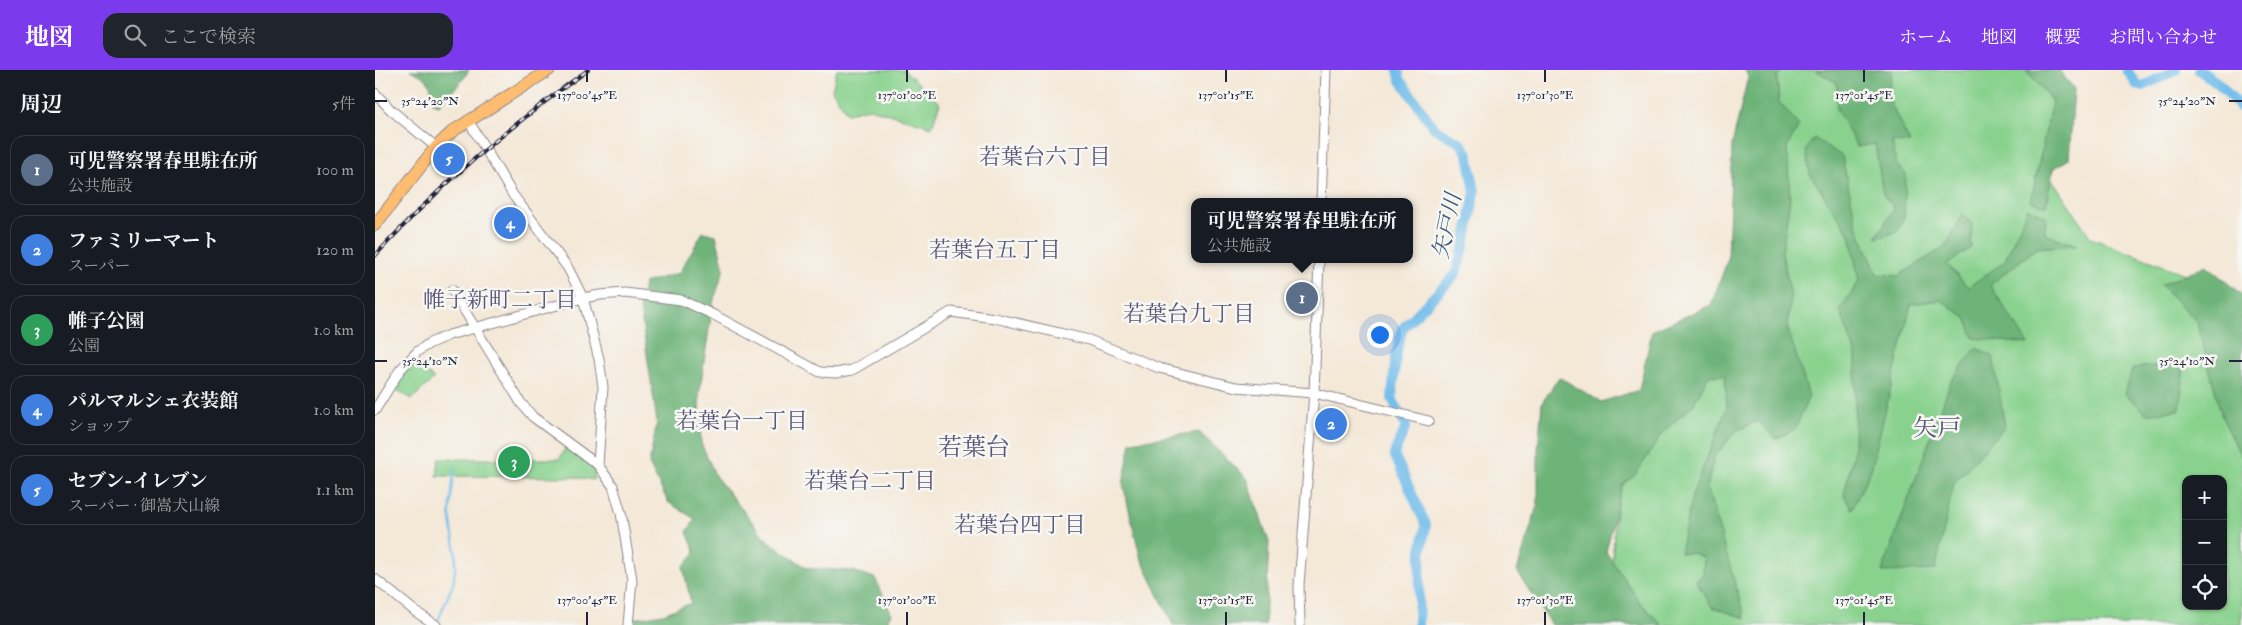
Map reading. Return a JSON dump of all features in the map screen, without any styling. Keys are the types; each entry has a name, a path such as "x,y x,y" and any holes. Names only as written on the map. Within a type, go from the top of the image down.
{"main road":[{"path":"375,225 436,147 468,120 549,70"}],"street":[{"path":"1321,198 1326,70"},
{"path":"375,93 396,115 436,147"},
{"path":"468,120 513,195 569,268 583,298 599,359 603,386 598,465"},
{"path":"1300,625 1299,585 1313,393 1319,263"},
{"path":"452,290 521,403 533,417 598,465 613,486 621,513 631,580 628,625"},
{"path":"375,410 400,370 418,351 439,338 583,298 600,294 625,293 681,300 714,315 820,372 836,373 852,370 951,312 995,318 1089,340 1159,368 1236,386 1313,393 1429,421"},
{"path":"375,579 424,618 436,625"}],"green space":[{"path":"410,70 469,70 462,81 439,105 433,103 428,82 422,76"},
{"path":"837,70 904,70 940,103 932,127 869,108 847,113 832,90"},
{"path":"1745,70 1783,70 1777,77 1779,102 1799,126 1787,147 1790,198 1782,253 1791,297 1787,326 1809,396 1795,429 1776,439 1758,421 1736,431 1714,457 1707,487 1745,618 1712,607 1696,581 1703,575 1704,558 1693,553 1680,553 1692,495 1727,408 1725,375 1708,376 1693,405 1664,431 1636,474 1622,486 1606,552 1639,601 1662,625 1551,625 1517,571 1538,504 1538,449 1542,403 1559,377 1601,402 1639,390 1652,331 1711,305 1728,259 1732,145 1748,77"},
{"path":"1771,70 2033,70 2058,99 2044,167 2091,238 2190,276 2242,396 2242,625 1627,625 1610,590 1620,453 1714,355"},
{"path":"1815,70 1892,70 1888,98 1910,143 1892,142 1896,164 1906,174 1904,218 1897,232 1876,238 1894,208 1883,194 1875,144 1857,147 1837,110 1837,83"},
{"path":"2026,70 2059,70 2074,89 2069,159 2053,169 2046,206 2031,201 2052,101"},
{"path":"1814,138 1842,156 1856,223 1877,274 1898,276 1946,246 1963,214 1972,224 1971,248 1947,264 1968,287 2004,262 2028,208 2046,216 2045,234 2076,245 2037,248 1990,285 2028,344 1974,338 1966,318 1941,300 1911,304 1871,470 1852,509 1844,495 1854,450 1856,355 1840,310 1859,281 1850,235 1810,174 1806,150"},
{"path":"703,232 716,235 724,269 713,303 699,396 701,443 716,477 767,540 807,568 853,571 875,578 892,614 885,625 633,625 633,619 663,614 691,603 683,567 695,552 687,532 695,519 668,502 649,464 657,422 640,308 644,283 679,273"},
{"path":"2206,265 2242,295 2242,458 2222,417 2197,322 2161,285"},
{"path":"1976,348 1993,356 2005,426 1954,483 1935,570 1882,572 1951,381"},
{"path":"411,357 434,379 412,399 390,386"},
{"path":"2184,363 2180,410 2146,414 2125,393 2133,368"},
{"path":"1199,432 1247,478 1269,542 1265,625 1173,625 1140,556 1123,484 1131,442"},
{"path":"567,446 596,468 593,480 574,477 437,476 439,459 559,459"}],"waterway":[{"name":"矢戸川","path":"1398,70 1400,79 1434,128 1461,143 1468,154 1475,192 1465,244 1455,275 1402,329 1396,355 1392,398 1406,427 1394,454 1426,525 1421,551 1418,625"},
{"path":"2127,70 2137,85 2143,86 2176,70"},
{"path":"2199,70 2218,83 2242,109"},
{"path":"437,623 453,584 455,570 456,555 450,513 454,470"}],"railway":[{"path":"375,256 450,180 531,112 588,70"}],"place":[{"name":"セブン-イレブン","path":"449,159"},
{"name":"パルマルシェ衣装館","path":"510,223"},
{"name":"可児警察署春里駐在所","path":"1302,298"},
{"name":"ファミリーマート","path":"1331,424"},
{"name":"帷子公園","path":"514,462"}],"district":[{"name":"若葉台六丁目","path":"1045,157"},
{"name":"若葉台五丁目","path":"995,250"},
{"name":"帷子新町二丁目","path":"500,300"},
{"name":"若葉台九丁目","path":"1189,314"},
{"name":"若葉台一丁目","path":"742,421"},
{"name":"矢戸","path":"1937,428"},
{"name":"若葉台","path":"974,447"},
{"name":"若葉台二丁目","path":"870,481"},
{"name":"若葉台四丁目","path":"1020,525"}]}
